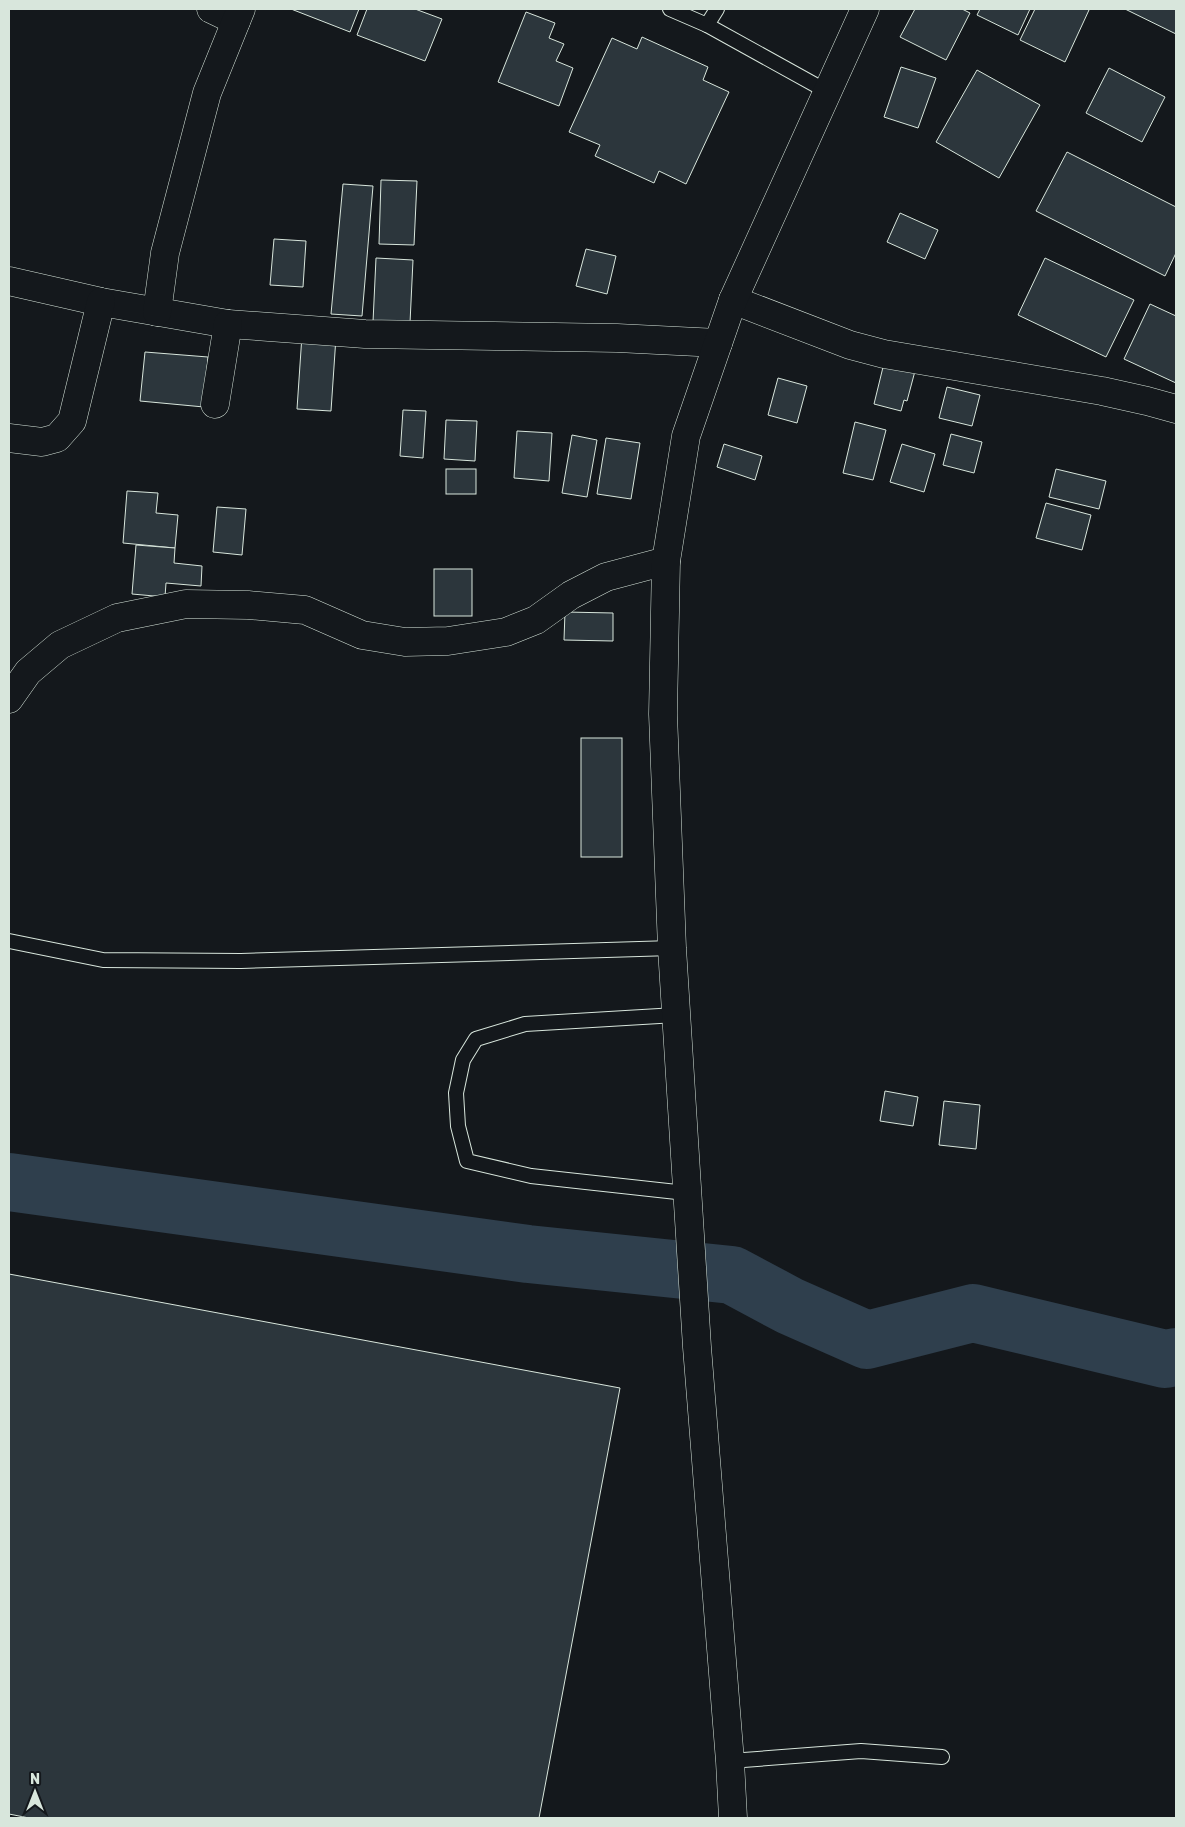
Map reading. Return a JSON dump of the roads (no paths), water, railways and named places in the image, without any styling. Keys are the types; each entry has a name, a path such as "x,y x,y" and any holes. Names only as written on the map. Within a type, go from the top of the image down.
{"main road":[{"path":"157,312 165,253 206,93 239,15 211,9"},
{"path":"733,1818 686,1193 672,948 663,714 666,561 686,436 733,300 865,9"},
{"path":"9,281 101,302 228,324 365,334 617,338 718,343"},
{"path":"733,300 850,345 884,354 1102,391 1176,409"},
{"path":"9,438 42,442 57,438 72,421 101,302"},
{"path":"216,404 228,324"},
{"path":"9,699 28,672 60,645 117,618 186,604 248,605 305,610 362,635 405,642 448,641 506,632 536,620 571,595 606,577 666,561"}],"lane":[{"path":"670,9 707,25 828,92"},
{"path":"707,25 717,9"},
{"path":"9,941 103,960 241,961 672,948"},
{"path":"676,1015 525,1024 476,1039 463,1060 456,1093 458,1126 468,1161 531,1176 686,1193"},
{"path":"730,1761 861,1751 942,1757"}],"waterway":[{"path":"9,1182 528,1254 732,1275 790,1306 867,1340 973,1313 1165,1359 1176,1357"}]}
